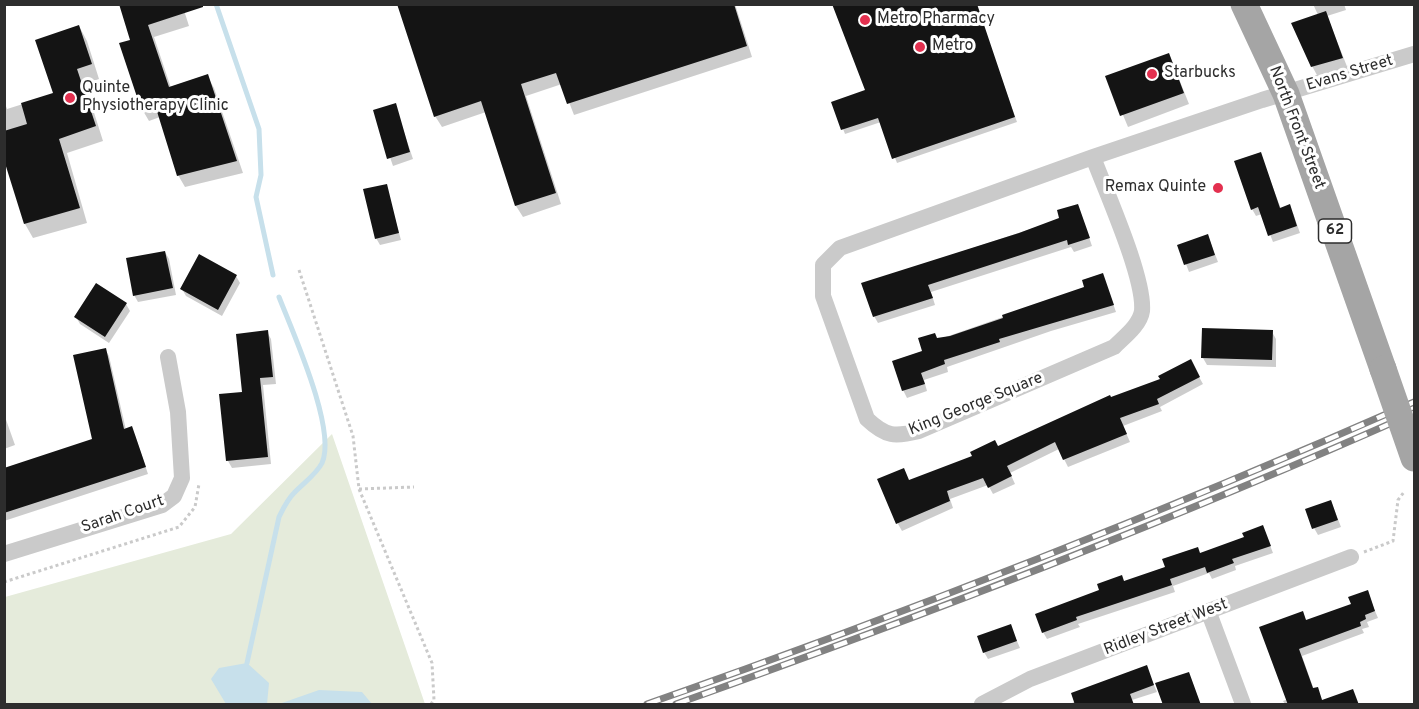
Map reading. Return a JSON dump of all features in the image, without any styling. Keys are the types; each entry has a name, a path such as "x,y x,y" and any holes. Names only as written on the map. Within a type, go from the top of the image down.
{"main road":[{"name":"North Front Street","path":"1244,4 1286,94 1414,458"}],"street":[{"name":"Evans Street","path":"1286,94 1414,54"},
{"name":"King George Square","path":"1093,157 1141,287 1142,313 1132,330 1114,347 919,430 899,436 879,431 867,419 823,296 823,265 840,248 1093,157 1286,94"},
{"path":"168,357 178,412 182,478"},
{"name":"Sarah Court","path":"4,554 162,505 174,496 182,478"},
{"name":"Ridley Street West","path":"982,705 1030,679 1209,613 1351,557"},
{"path":"1209,613 1243,705"}],"path":[{"path":"299,270 353,435 359,489 432,663 434,700 431,705"},
{"path":"4,582 179,526 195,507 199,475 182,478"},
{"path":"359,489 414,487"},
{"path":"1351,557 1393,541 1398,500 1404,492"}],"green space":[{"path":"332,434 425,704 5,704 5,597 231,534"}],"water":[{"path":"247,663 269,683 267,704 226,704 211,679 219,668"},
{"path":"319,690 362,692 372,704 279,704"}],"building":[{"path":"119,4 203,4 203,7 148,25 169,87 208,74 237,161 177,176 155,105 141,109 119,43 130,40"},
{"path":"397,4 734,4 747,46 567,104 556,73 521,84 556,193 515,206 481,101 434,117"},
{"name":"Metro","path":"832,4 977,4 1015,117 892,159 878,118 841,130 831,102 865,90"},
{"path":"1326,11 1343,58 1311,67 1291,23"},
{"path":"79,25 92,64 77,69 96,126 59,139 80,208 24,224 4,160 4,131 27,124 21,103 53,93 35,40"},
{"path":"1169,53 1184,93 1120,116 1105,76"},
{"path":"396,103 410,152 387,159 373,110"},
{"path":"1261,152 1280,208 1290,204 1297,226 1268,236 1258,207 1251,210 1234,161"},
{"path":"387,184 399,233 375,239 363,189"},
{"path":"1078,204 1090,238 1068,245 1067,240 928,285 933,298 873,317 861,283 1019,233 1059,218 1057,210"},
{"path":"1208,234 1215,255 1184,265 1177,245"},
{"path":"165,251 173,288 133,296 126,258"},
{"path":"199,254 237,275 218,310 180,289"},
{"path":"1103,273 1114,305 999,339 1000,342 944,360 945,364 921,373 925,384 902,391 892,361 922,351 918,338 935,333 937,338 950,336 1003,318 1002,315 1084,287 1082,280"},
{"path":"96,283 127,303 105,337 74,317"},
{"path":"1202,328 1273,330 1272,360 1201,358"},
{"path":"268,330 273,377 260,378 268,457 226,461 219,394 242,392 236,334"},
{"path":"106,348 124,429 132,426 146,467 4,513 4,468 92,439 73,355"},
{"path":"1191,359 1200,377 1157,399 1159,404 1120,418 1127,434 1063,460 1055,442 1007,466 1012,476 988,488 983,478 947,491 950,501 896,524 877,479 904,468 909,480 972,456 970,452 995,440 998,446 1110,395 1111,397 1160,379 1158,376"},
{"path":"1331,500 1338,520 1312,529 1305,509"},
{"path":"1263,525 1271,546 1232,559 1234,563 1207,573 1205,567 1170,579 1172,585 1076,617 1077,620 1042,633 1035,614 1099,590 1097,584 1122,575 1124,581 1165,567 1162,559 1198,547 1200,553 1244,537 1242,533"},
{"path":"1368,590 1375,611 1365,615 1366,619 1360,622 1361,626 1299,649 1313,688 1318,687 1322,700 1353,689 1359,705 1288,705 1259,627 1303,611 1306,620 1351,604 1348,597"},
{"path":"1011,624 1017,641 983,653 977,636"},
{"path":"1147,665 1154,685 1130,694 1134,705 1075,705 1071,693"},
{"path":"1189,672 1201,705 1163,705 1155,683"}],"waterway":[{"path":"216,4 259,129 261,175 256,197 273,275"},
{"path":"247,663 279,517 292,496 322,463 325,448 319,405 279,297"}],"railway":[{"path":"647,704 841,634 1034,560 1224,483 1414,402"},
{"path":"676,704 1048,566 1232,492 1414,413"}],"place":[{"name":"Metro Pharmacy","path":"865,20"},
{"name":"Metro","path":"920,47"},
{"name":"Starbucks","path":"1152,74"},
{"name":"Quinte Physiotherapy Clinic","path":"70,98"},
{"name":"Remax Quinte","path":"1218,188"}]}
